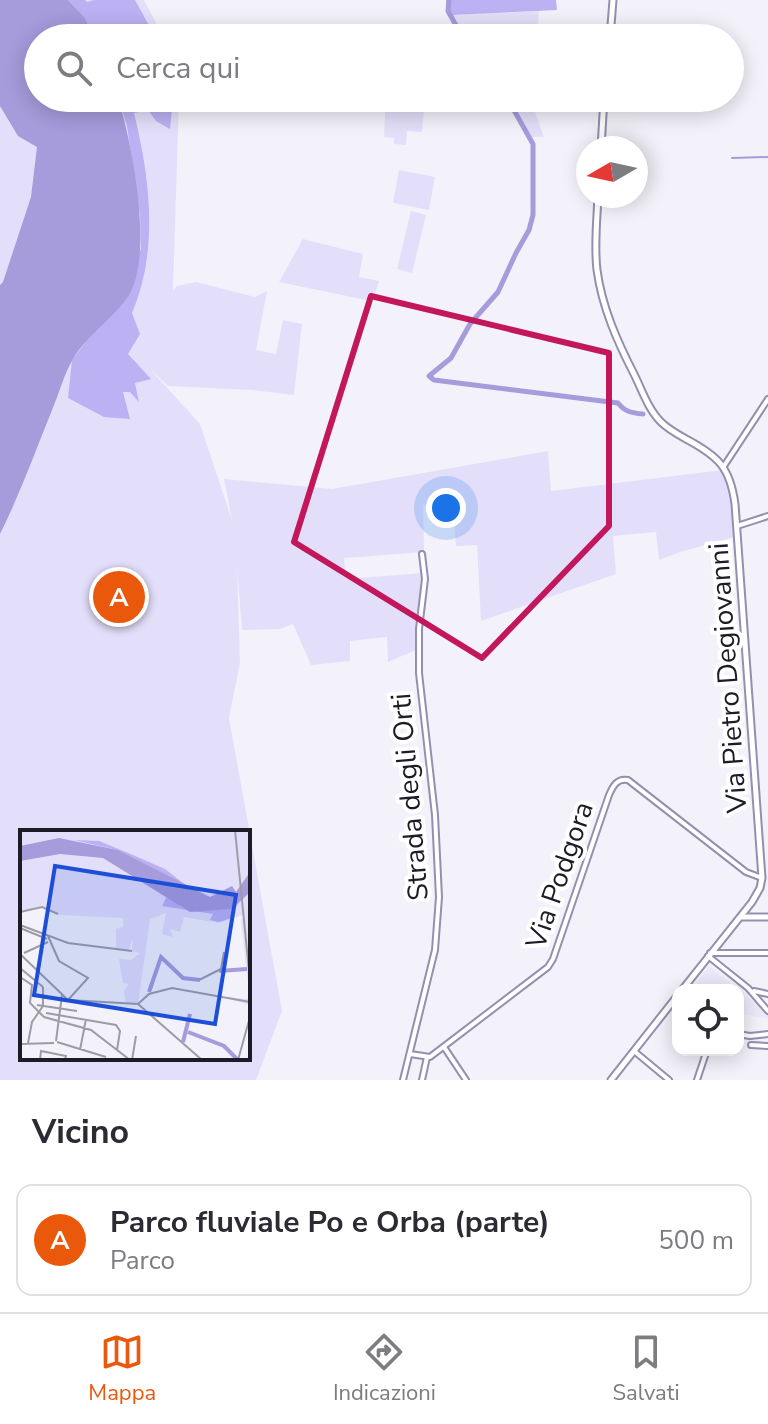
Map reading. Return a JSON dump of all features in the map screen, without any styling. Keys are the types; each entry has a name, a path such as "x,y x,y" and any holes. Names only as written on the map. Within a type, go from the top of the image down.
{"street":[{"path":"611,24 613,0"},
{"path":"602,136 603,112"},
{"path":"598,208 597,270 606,310 655,415 670,430 712,454 724,466 768,399"},
{"name":"Via Pietro Degiovanni","path":"724,466 733,492 737,526 762,878 760,888"},
{"path":"737,526 768,516"},
{"name":"Strada degli Orti","path":"403,1080 435,950 439,897 435,815 419,673 419,629 424,588 422,554"},
{"name":"Via Podgora","path":"427,1057 551,963 609,795 616,783 624,780 746,872 762,878"},
{"path":"686,984 760,888 768,888"},
{"path":"740,917 768,917"},
{"path":"709,955 768,953"},
{"path":"709,955 748,988 768,1011"},
{"path":"748,988 768,994"},
{"path":"611,1080 672,1007"},
{"path":"744,1035 768,1034"},
{"path":"751,1045 768,1046"},
{"path":"444,1047 466,1080"},
{"path":"634,1051 669,1080"},
{"path":"410,1054 427,1057 422,1080"},
{"path":"697,1080 705,1056"}],"highlighted area":[{"path":"371,296 609,353 609,526 482,658 294,542"}],"shaded area":[{"path":"0,0 144,0 157,24 24,24 24,112 179,112 173,290 177,286 196,282 255,297 267,291 256,350 276,354 283,320 302,324 294,395 168,386 150,369 200,424 232,520 224,479 332,489 548,451 551,491 723,470 729,486 734,537 659,560 656,532 613,536 616,574 481,621 477,545 456,546 453,502 423,505 424,552 344,558 346,579 423,573 418,649 388,662 387,637 350,641 350,661 311,665 293,624 280,629 242,630 237,566 240,663 229,718 249,830 20,830 20,1060 250,1060 250,834 282,1011 256,1080 0,1080"},
{"path":"0,0 68,0 88,24 24,24 24,112 122,112 138,198 140,253 129,295 79,350 70,365 0,534 0,285 31,197 37,147 18,136 0,106"},
{"path":"68,0 135,0 148,24 88,24"},
{"path":"446,0 556,0 557,10 452,15 446,13"},
{"path":"539,11 538,24 455,24 446,13"},
{"path":"122,112 139,112 134,113 148,188 149,214 146,264 132,313 140,334 128,354 151,379 135,383 139,402 130,392 123,392 130,419 104,417 68,398 72,360 91,335 141,249 140,215"},
{"path":"149,112 172,112 170,129 156,121"},
{"path":"385,112 424,112 422,132 407,131 406,145 394,144 394,138 384,137"},
{"path":"515,112 535,112 544,137 531,137"},
{"path":"399,170 435,177 429,210 393,203"},
{"path":"411,211 426,215 412,273 397,269"},
{"path":"303,239 363,254 359,277 379,281 373,300 279,282"},
{"path":"709,966 732,984 696,984"},
{"path":"744,994 768,1015 768,1019 744,1014"}],"waterway":[{"path":"449,0 448,11 455,24"},
{"path":"515,112 533,144 533,215 529,230 498,292 470,324 451,358 429,376 434,380 618,403 629,412 643,414"},
{"path":"732,158 768,157"}],"place":[{"name":"Parco fluviale Po e Orba (parte)","path":"119,597"}]}
